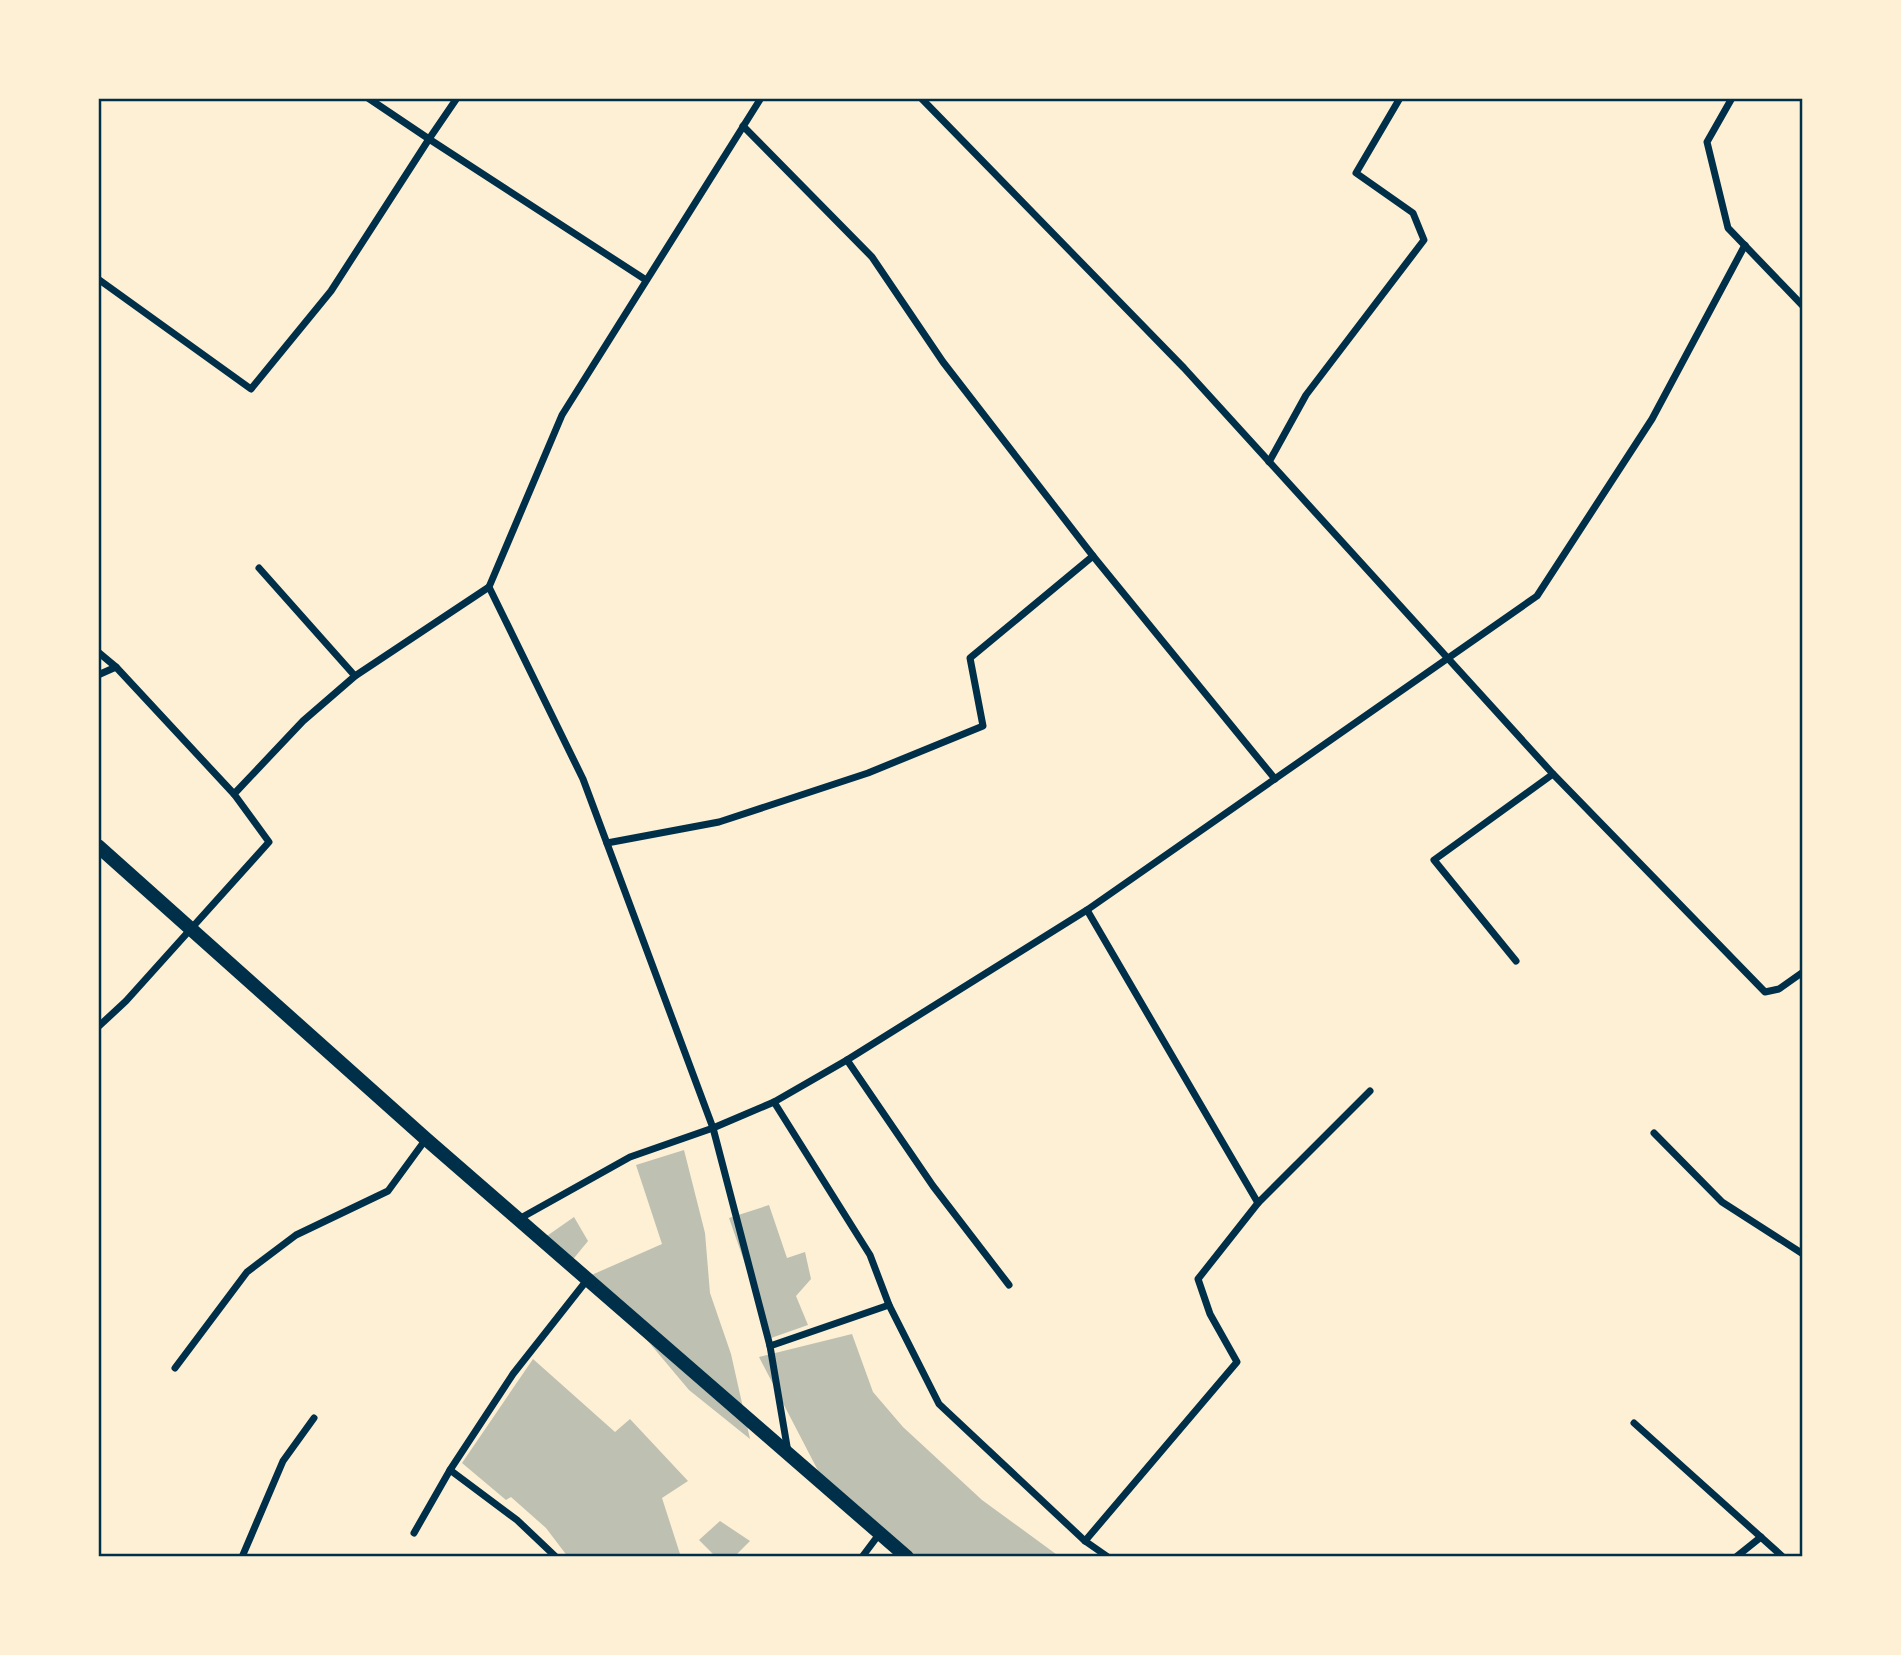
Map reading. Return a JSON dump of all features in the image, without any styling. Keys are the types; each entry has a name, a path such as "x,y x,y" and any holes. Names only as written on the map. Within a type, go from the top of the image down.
{"main road":[{"path":"98,846 426,1139 907,1557"}],"street":[{"path":"368,98 646,280"},
{"path":"98,279 251,389 331,291 457,98"},
{"path":"234,794 303,721 355,676 489,587 562,415 761,98"},
{"path":"921,98 1184,368 1553,774 1766,992 1779,989 1803,972"},
{"path":"1269,461 1306,396 1424,240 1413,214 1356,173 1400,98"},
{"path":"1732,98 1707,142 1728,228 1803,306"},
{"path":"743,126 873,257 943,362 1093,556 1275,779"},
{"path":"519,1219 630,1157 713,1128 774,1102 847,1060 1087,910 1537,597 1652,419 1745,245"},
{"path":"607,843 719,822 869,773 983,726 970,659 1093,556"},
{"path":"259,568 355,676"},
{"path":"489,587 583,779 713,1128 770,1346 788,1453"},
{"path":"98,652 116,667 234,794 269,842 126,1001 98,1027"},
{"path":"98,675 116,667"},
{"path":"1516,961 1434,860 1553,774"},
{"path":"1087,910 1258,1203"},
{"path":"847,1060 933,1186 1009,1285"},
{"path":"1086,1541 1237,1362 1210,1314 1198,1279 1258,1203 1370,1091"},
{"path":"774,1102 870,1255 889,1305 939,1404 1086,1541 1108,1557"},
{"path":"1654,1133 1722,1202 1803,1254"},
{"path":"175,1368 247,1272 296,1235 388,1191 426,1139"},
{"path":"414,1533 450,1470 513,1374 588,1279"},
{"path":"770,1346 889,1305"},
{"path":"242,1557 283,1461 314,1418"},
{"path":"1634,1423 1783,1557"},
{"path":"450,1470 517,1520 556,1557"},
{"path":"862,1557 880,1533"},
{"path":"1736,1557 1761,1537"}],"building":[{"path":"684,1150 705,1233 710,1293 731,1354 750,1439 689,1390 636,1327 587,1277 662,1244 636,1165"},
{"path":"769,1205 787,1258 805,1252 811,1279 796,1296 808,1325 771,1338 729,1218"},
{"path":"574,1217 588,1241 570,1263 544,1238"},
{"path":"852,1334 873,1392 903,1427 982,1500 1060,1557 906,1557 826,1486 759,1357"},
{"path":"533,1359 615,1432 630,1419 688,1481 662,1498 681,1557 568,1557 546,1528 511,1497 506,1500 462,1463"},
{"path":"720,1521 750,1541 734,1557 716,1557 699,1540"}]}
